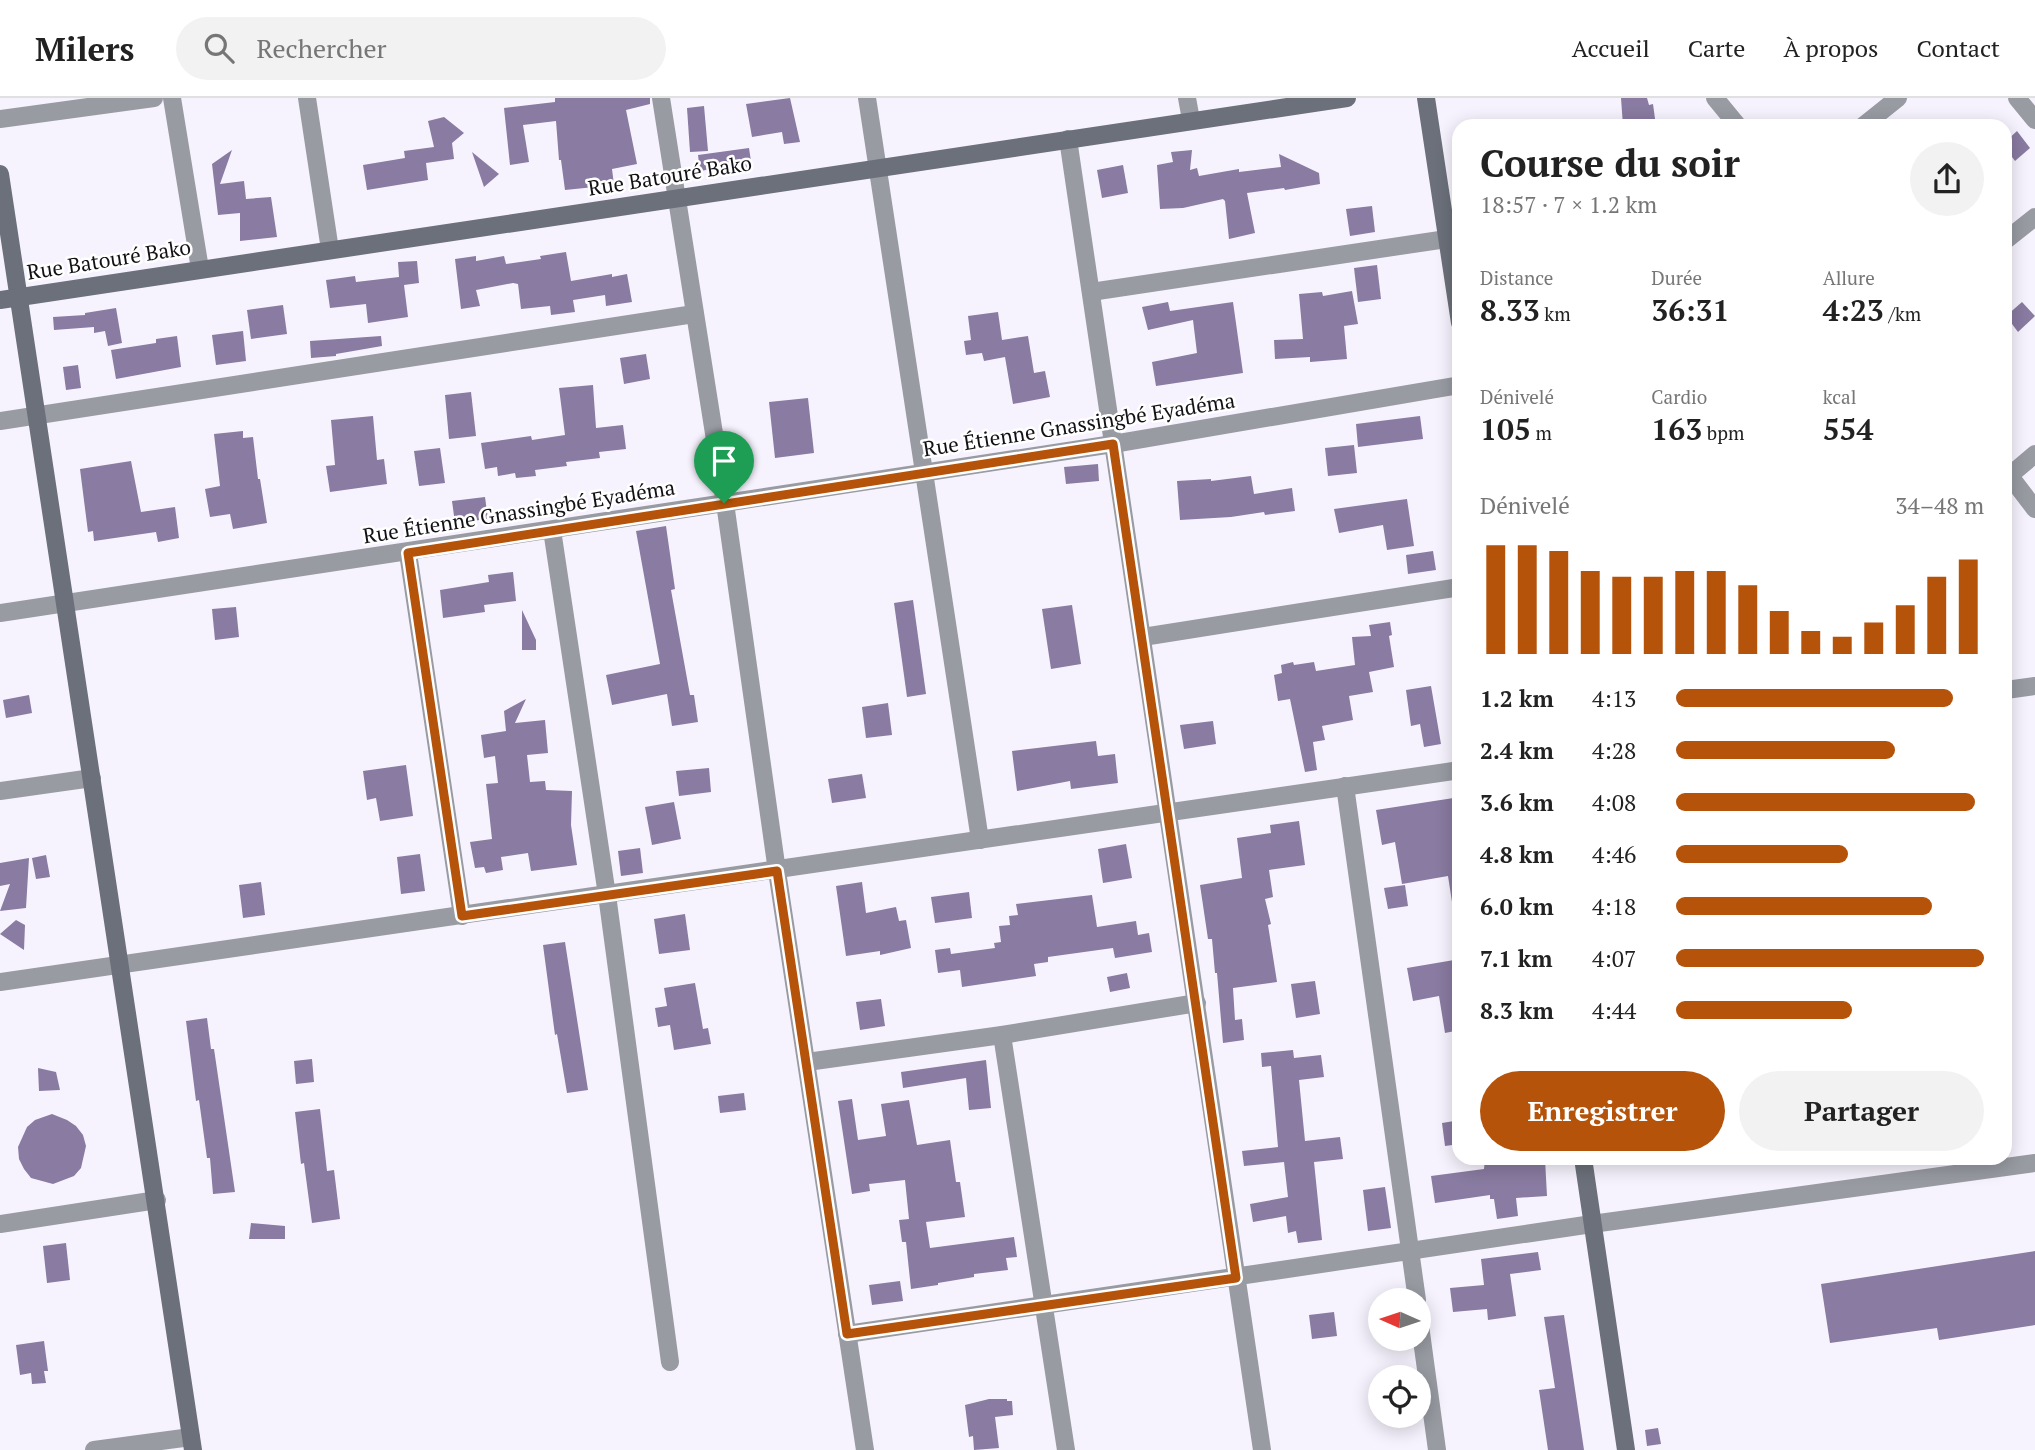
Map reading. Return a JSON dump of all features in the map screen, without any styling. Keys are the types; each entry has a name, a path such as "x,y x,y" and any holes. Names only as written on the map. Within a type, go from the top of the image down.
{"street":[{"path":"0,119 154,98"},
{"path":"172,98 200,270"},
{"path":"307,98 330,250"},
{"path":"661,98 865,1450"},
{"path":"867,98 980,839"},
{"path":"1187,98 1191,120"},
{"name":"Rue Batouré Bako","path":"0,300 1347,98"},
{"path":"1426,98 1452,232"},
{"path":"1716,98 1732,119"},
{"path":"1872,119 1898,98"},
{"path":"2017,98 2035,120"},
{"path":"1068,139 1262,1450"},
{"path":"0,174 123,964 192,1443 94,1450"},
{"path":"2012,235 2035,217"},
{"path":"1091,292 1452,237"},
{"path":"0,421 694,314"},
{"name":"Rue Étienne Gnassingbé Eyadéma","path":"0,613 1113,444 1452,386"},
{"path":"2012,470 2035,454"},
{"path":"2012,480 2035,509"},
{"path":"552,530 607,895 670,1362"},
{"path":"408,553 462,916"},
{"path":"1143,637 1452,588"},
{"path":"2012,689 2035,686"},
{"path":"0,982 1452,772"},
{"path":"0,791 92,778"},
{"path":"1345,786 1415,1288"},
{"path":"807,1062 1002,1035 1197,1003"},
{"path":"1002,1035 1066,1450"},
{"path":"2012,1164 2035,1163"},
{"path":"1584,1165 1626,1450"},
{"path":"847,1334 1410,1252 1950,1167 1992,1165"},
{"path":"0,1223 157,1200"},
{"path":"1424,1351 1437,1450"}],"building":[{"path":"555,98 650,98 650,104 626,110 637,164 612,169 614,185 565,190 556,121 523,125 529,162 510,165 504,108 555,102"},
{"path":"790,98 800,142 784,144 782,132 752,137 746,104"},
{"path":"1621,98 1647,98 1649,105 1653,104 1655,119 1622,119"},
{"path":"704,106 708,151 690,152 687,108"},
{"path":"444,117 464,133 452,143 454,159 426,163 428,180 367,190 363,165 405,158 404,151 434,147 428,121"},
{"path":"2017,131 2030,148 2015,161 2012,157 2012,136"},
{"path":"749,148 752,168 718,173 718,168 700,171 698,155"},
{"path":"232,150 220,184 244,181 246,199 271,197 277,237 240,241 240,213 218,215 212,164"},
{"path":"1192,150 1190,170 1197,168 1199,176 1239,169 1239,172 1281,167 1279,154 1319,173 1320,184 1247,193 1255,233 1229,239 1223,199 1183,208 1160,209 1157,165 1173,162 1171,152"},
{"path":"472,152 499,174 484,187"},
{"path":"1123,165 1128,193 1102,198 1097,170"},
{"path":"1372,206 1375,232 1350,236 1346,209"},
{"path":"566,252 571,281 627,274 632,302 606,306 605,295 573,300 575,312 551,315 550,306 521,309 518,284 513,283 476,290 480,306 461,309 455,259 476,256 476,261 504,256 506,264"},
{"path":"417,261 419,283 404,285 408,317 368,323 366,304 330,308 326,280 355,276 356,282 399,277 398,262"},
{"path":"1377,265 1381,299 1358,302 1354,268"},
{"path":"1352,291 1358,324 1344,326 1347,359 1310,362 1310,357 1275,359 1274,340 1303,339 1299,294 1322,292 1323,296"},
{"path":"1168,302 1170,311 1233,302 1243,373 1156,386 1152,362 1197,353 1193,320 1148,330 1142,307"},
{"path":"2022,302 2035,316 2018,332 2012,324 2012,311"},
{"path":"283,305 287,334 251,339 247,310"},
{"path":"116,308 122,343 108,346 105,331 94,333 94,327 54,330 53,317 85,315"},
{"path":"998,312 1002,340 1028,336 1034,373 1045,371 1050,397 1013,404 1005,357 984,361 982,353 966,355 964,341 971,340 968,316"},
{"path":"243,331 246,361 216,365 212,335"},
{"path":"177,336 181,367 116,379 111,350 156,343 156,339"},
{"path":"381,336 382,346 336,356 311,358 310,341"},
{"path":"646,354 650,379 624,384 620,358"},
{"path":"78,365 81,388 66,390 63,367"},
{"path":"593,385 596,428 623,425 626,449 599,452 600,458 566,462 567,466 535,470 536,476 516,478 515,473 498,476 497,467 485,469 481,443 531,436 532,440 565,435 559,388"},
{"path":"471,392 476,436 449,439 445,395"},
{"path":"808,398 814,453 775,458 769,402"},
{"path":"373,416 377,460 384,459 387,484 330,492 326,466 335,465 331,420"},
{"path":"1420,416 1423,439 1358,447 1356,424"},
{"path":"243,431 243,438 253,437 267,523 233,529 230,514 210,517 205,489 220,486 214,434"},
{"path":"1354,445 1357,473 1328,476 1325,448"},
{"path":"440,448 445,483 419,486 414,451"},
{"path":"131,461 141,512 175,507 179,538 158,542 156,532 94,541 93,531 88,532 80,469"},
{"path":"1098,464 1099,481 1066,484 1064,467"},
{"path":"1251,476 1254,494 1292,488 1295,511 1180,520 1177,481 1211,481"},
{"path":"485,497 488,519 455,523 452,501"},
{"path":"1407,499 1414,546 1387,550 1383,525 1339,533 1334,509"},
{"path":"666,526 675,589 671,590 690,695 694,695 698,722 672,726 667,694 612,705 606,675 660,664 636,531"},
{"path":"1433,551 1436,570 1408,574 1406,555"},
{"path":"513,572 516,601 484,605 485,612 443,618 440,590 489,582 488,575"},
{"path":"913,600 926,694 907,697 894,603"},
{"path":"1072,605 1081,664 1051,669 1042,609"},
{"path":"236,607 239,637 215,640 212,609"},
{"path":"522,610 536,640 536,650 522,650"},
{"path":"1390,622 1392,635 1389,636 1394,667 1369,672 1373,692 1349,696 1353,720 1322,726 1325,740 1313,742 1317,770 1305,772 1290,699 1278,701 1274,675 1282,673 1281,665 1293,662 1294,665 1314,662 1316,671 1355,665 1352,637 1371,636 1369,625"},
{"path":"1431,686 1441,744 1424,747 1420,724 1411,726 1406,690"},
{"path":"29,695 32,713 6,718 3,700"},
{"path":"526,699 515,723 545,720 548,753 527,755 530,782 545,781 546,790 572,791 571,825 577,865 531,871 528,853 501,857 503,870 486,873 484,867 475,868 470,842 492,839 486,784 498,783 495,756 484,758 481,735 506,731 504,711"},
{"path":"888,703 892,735 866,738 862,707"},
{"path":"1213,721 1216,744 1184,749 1180,725"},
{"path":"1096,741 1098,756 1115,754 1118,783 1071,789 1070,781 1017,791 1012,751"},
{"path":"406,765 413,816 380,821 376,798 367,800 363,771"},
{"path":"709,768 711,792 679,796 676,771"},
{"path":"862,774 866,798 832,803 828,779"},
{"path":"1452,798 1452,902 1448,876 1402,884 1395,842 1382,845 1376,810"},
{"path":"674,802 681,839 652,845 645,807"},
{"path":"1299,821 1305,865 1269,870 1273,897 1265,899 1271,924 1268,925 1277,982 1233,988 1235,1020 1242,1019 1244,1040 1223,1043 1217,973 1212,939 1208,939 1200,885 1242,878 1237,838 1271,833 1270,825"},
{"path":"1126,844 1132,878 1103,883 1098,849"},
{"path":"640,848 643,873 621,876 618,851"},
{"path":"420,854 425,891 401,894 397,857"},
{"path":"46,855 50,877 36,879 32,858"},
{"path":"29,858 26,908 0,911 10,884 0,886 0,863"},
{"path":"261,882 265,915 243,918 239,885"},
{"path":"862,882 866,913 896,907 899,921 906,920 911,948 880,955 880,951 846,956 836,886"},
{"path":"1405,885 1408,906 1388,909 1384,888"},
{"path":"969,892 972,918 935,923 931,897"},
{"path":"1092,895 1097,927 1136,921 1138,935 1149,933 1152,952 1115,958 1113,948 1048,957 1048,962 1034,964 1036,976 962,987 960,970 938,973 935,950 950,948 951,954 995,948 994,943 1001,942 999,926 1010,925 1009,916 1018,915 1016,904"},
{"path":"685,914 690,950 659,954 654,919"},
{"path":"16,920 25,925 24,950 0,934"},
{"path":"565,942 588,1090 567,1093 557,1034 555,1035 543,945"},
{"path":"1452,960 1452,1032 1445,1033 1439,996 1413,1001 1407,968"},
{"path":"1127,973 1130,988 1110,992 1107,977"},
{"path":"1315,981 1320,1014 1296,1018 1291,984"},
{"path":"695,983 703,1029 708,1028 711,1044 674,1050 670,1025 658,1027 655,1008 667,1006 664,988"},
{"path":"881,999 885,1026 860,1030 856,1002"},
{"path":"207,1018 235,1192 213,1194 210,1158 207,1158 199,1100 196,1101 186,1021"},
{"path":"1293,1050 1294,1058 1321,1055 1324,1077 1299,1080 1305,1141 1340,1137 1343,1159 1314,1162 1322,1240 1298,1243 1296,1231 1288,1233 1286,1216 1253,1222 1250,1204 1288,1197 1284,1162 1244,1166 1242,1151 1278,1147 1271,1066 1262,1067 1261,1053"},
{"path":"312,1059 314,1082 296,1084 294,1061"},
{"path":"986,1060 991,1108 969,1110 966,1078 903,1088 901,1072"},
{"path":"38,1068 56,1072 60,1090 39,1091"},
{"path":"744,1093 746,1110 720,1113 718,1096"},
{"path":"852,1099 858,1140 886,1136 881,1104 909,1100 917,1145 950,1140 956,1182 960,1182 965,1217 926,1222 930,1248 1014,1237 1017,1257 1006,1258 1008,1270 974,1274 974,1277 911,1289 906,1242 902,1242 899,1220 909,1219 905,1180 869,1184 870,1191 852,1194 838,1101"},
{"path":"320,1109 327,1171 334,1170 340,1219 312,1223 295,1112"},
{"path":"52,1114 76,1126 83,1135 86,1146 81,1168 74,1176 53,1184 31,1178 19,1159 18,1147 27,1127 35,1120"},
{"path":"1452,1121 1452,1145 1445,1146 1442,1123"},
{"path":"1484,1165 1545,1165 1547,1196 1516,1198 1518,1216 1497,1219 1494,1199 1490,1199 1490,1195 1435,1203 1431,1176 1484,1169"},
{"path":"1385,1187 1391,1228 1368,1231 1363,1190"},
{"path":"251,1223 285,1226 285,1239 249,1239"},
{"path":"66,1243 70,1280 47,1283 43,1246"},
{"path":"2035,1251 2035,1325 1939,1340 1937,1328 1830,1343 1821,1284"},
{"path":"1538,1252 1541,1270 1510,1274 1516,1316 1488,1320 1487,1309 1453,1312 1450,1288 1484,1285 1481,1259"},
{"path":"900,1281 903,1301 872,1305 869,1285"},
{"path":"1334,1312 1337,1336 1312,1339 1309,1315"},
{"path":"1564,1315 1584,1450 1548,1450 1539,1390 1555,1388 1544,1317"},
{"path":"44,1341 48,1371 44,1371 46,1383 32,1384 31,1373 20,1375 16,1345"},
{"path":"989,1399 1012,1401 1013,1415 995,1417 999,1448 974,1450 973,1436 969,1437 965,1405"},
{"path":"1658,1428 1661,1444 1647,1446 1645,1430"}],"route":[{"path":"1113,444 1236,1278 847,1334 777,871 462,916 408,553 724,503 1113,444"}]}
